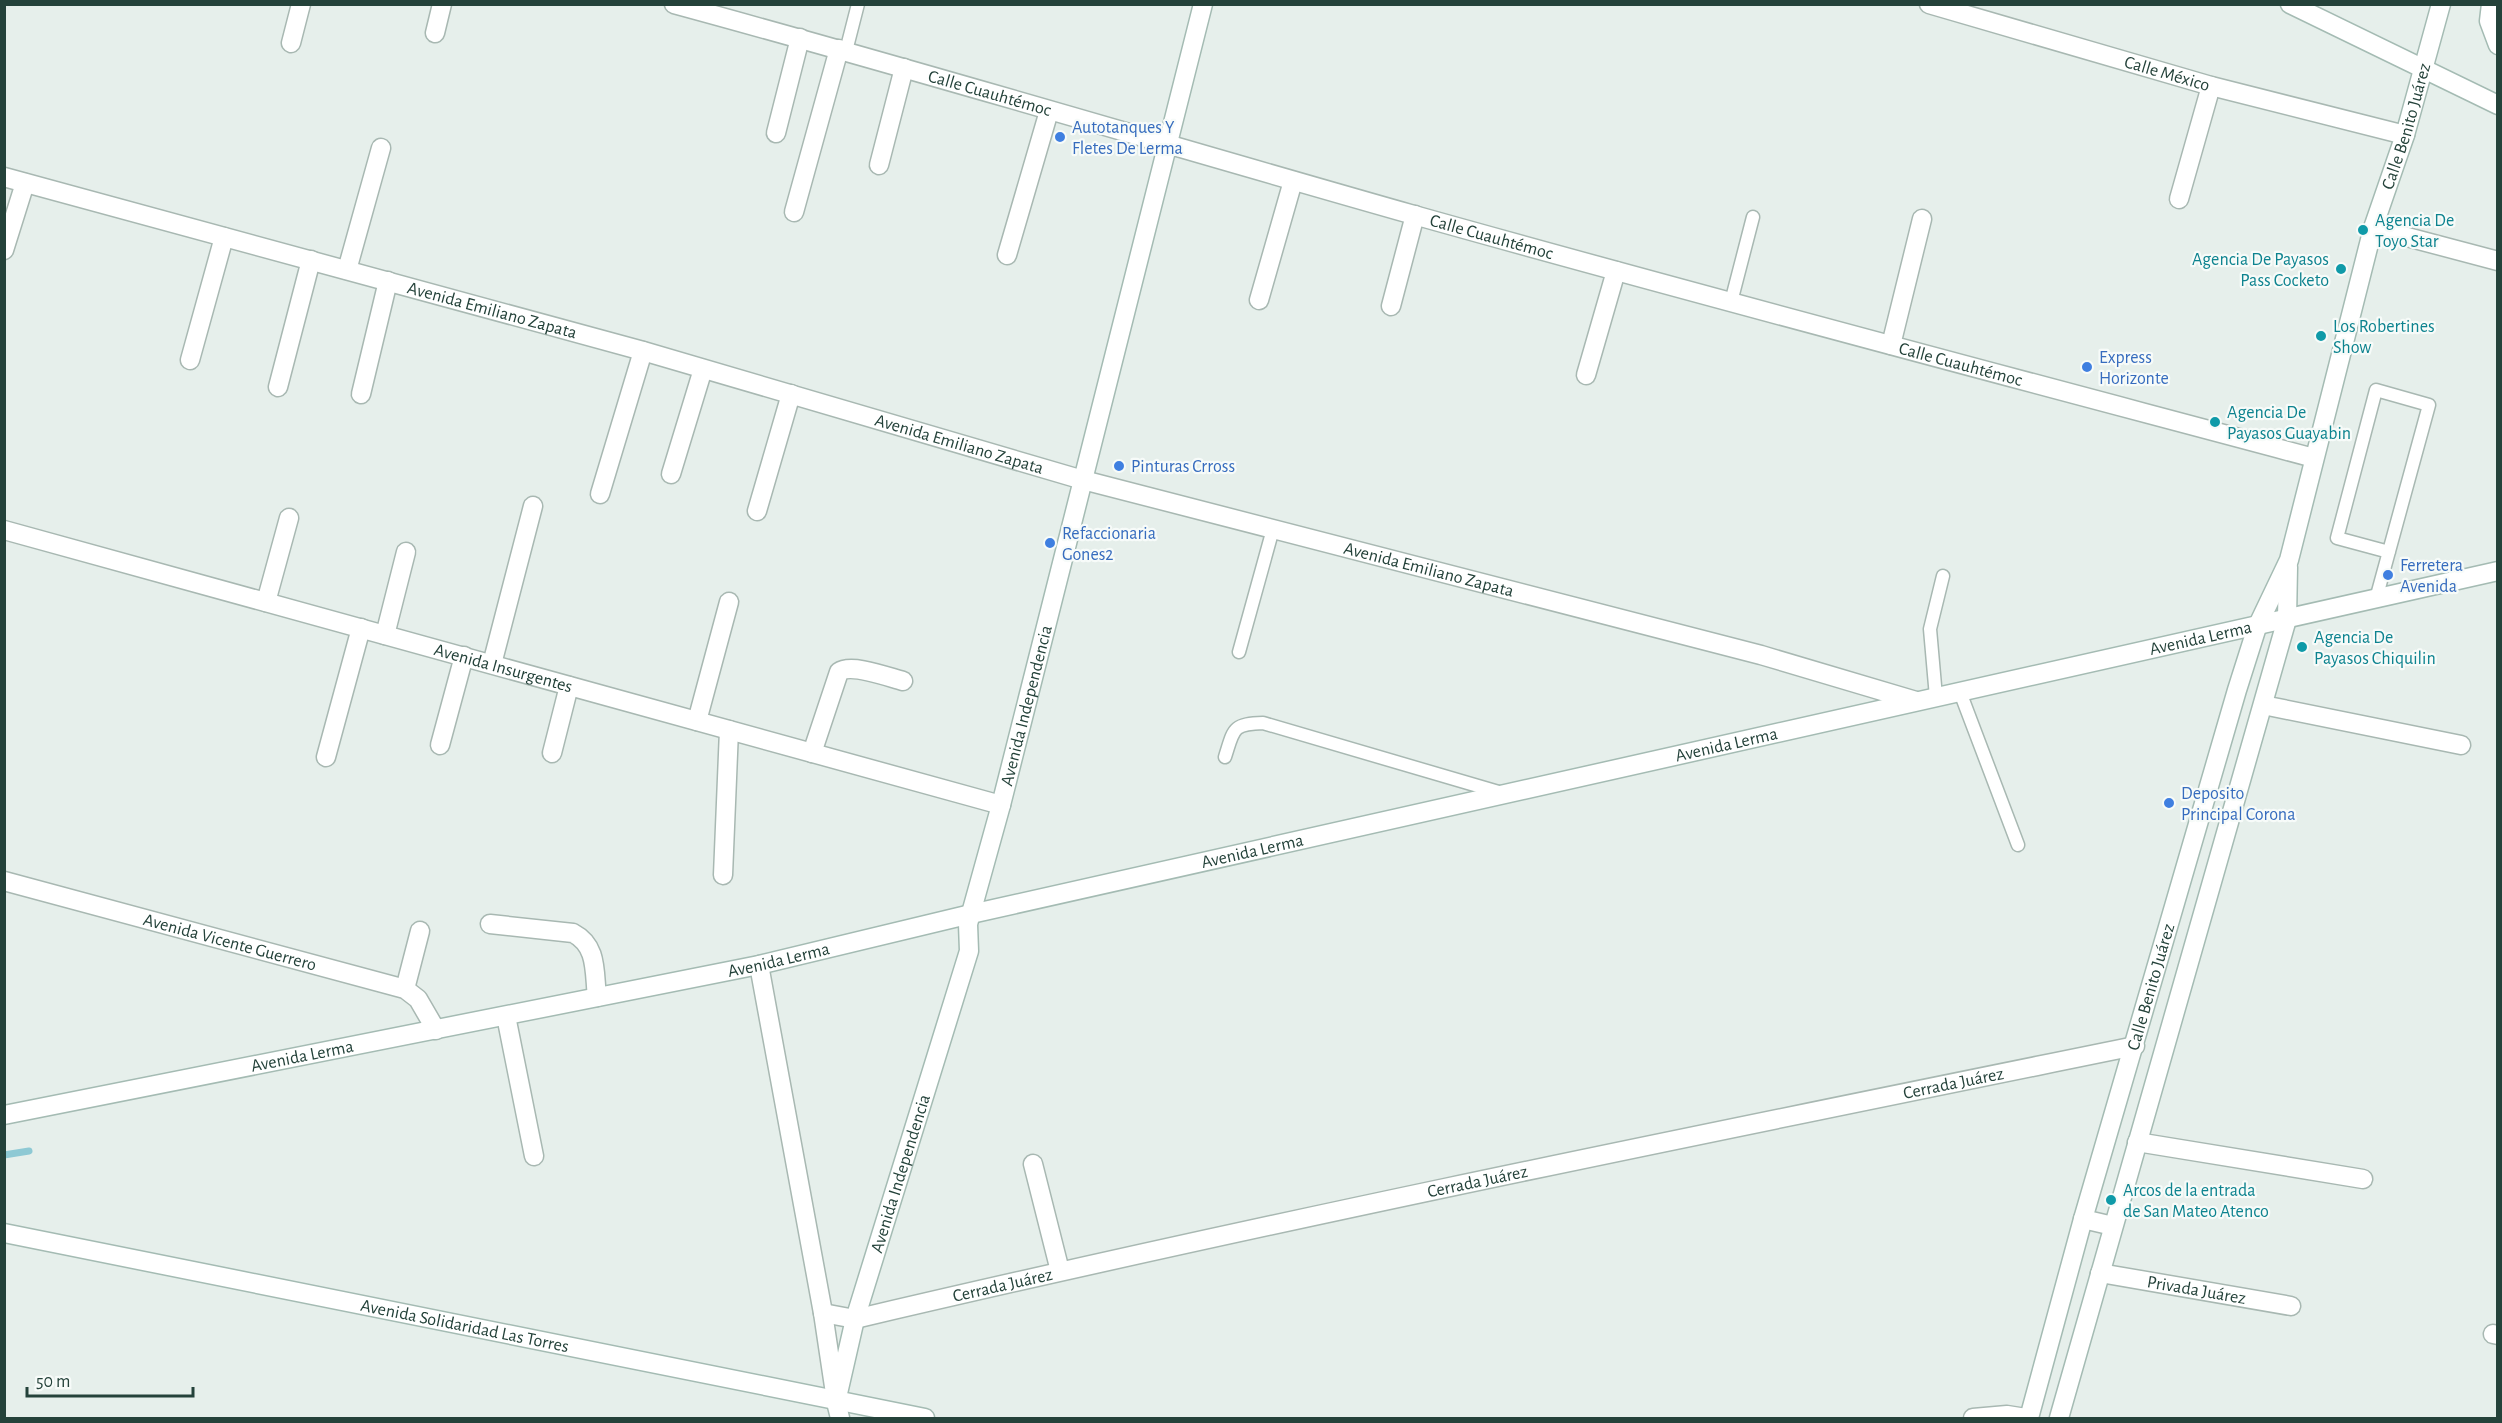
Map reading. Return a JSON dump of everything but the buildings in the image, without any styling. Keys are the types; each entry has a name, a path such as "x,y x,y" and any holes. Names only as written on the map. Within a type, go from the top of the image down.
{"street":[{"path":"291,43 301,4"},
{"path":"435,33 442,4"},
{"name":"Calle Cuauhtémoc","path":"674,4 843,50 1167,146 1616,271 2314,458"},
{"name":"Avenida Independencia","path":"838,1410 855,1319 969,951 970,919 1001,805 1203,4"},
{"name":"Calle México","path":"1929,4 2211,86 2405,135"},
{"path":"2290,4 2498,105"},
{"name":"Calle Benito Juárez","path":"2028,1419 2083,1219 2257,627 2289,560 2373,228 2405,135 2441,4"},
{"path":"2491,4 2489,21 2498,45"},
{"path":"776,133 800,38"},
{"path":"794,212 843,50"},
{"path":"879,165 904,68"},
{"path":"2179,199 2211,86"},
{"path":"1007,255 1049,111"},
{"path":"347,270 381,148"},
{"name":"Avenida Emiliano Zapata","path":"4,177 643,351 1083,480 1761,655 1916,701"},
{"path":"1260,300 1293,181"},
{"path":"4,250 25,183"},
{"path":"1391,306 1415,215"},
{"path":"1890,345 1922,219"},
{"path":"2373,228 2498,261"},
{"path":"190,360 224,237"},
{"path":"278,387 311,260"},
{"path":"1586,375 1616,271"},
{"path":"361,394 388,281"},
{"path":"600,494 643,351"},
{"path":"671,474 703,369"},
{"path":"757,511 791,394"},
{"path":"492,664 533,506"},
{"path":"266,602 289,518"},
{"name":"Avenida Insurgentes","path":"4,530 1001,805"},
{"path":"385,635 406,552"},
{"name":"Calle Benito Juárez","path":"2059,1419 2287,619 2289,560"},
{"name":"Avenida Lerma","path":"4,1115 597,997 762,977 970,919 1505,794 2257,627 2498,571"},
{"path":"697,721 729,602"},
{"path":"326,757 361,628"},
{"path":"440,745 464,657"},
{"path":"812,753 839,672 843,669 853,669 903,681"},
{"path":"552,753 569,686"},
{"path":"2263,705 2461,745"},
{"path":"723,875 729,730"},
{"name":"Avenida Vicente Guerrero","path":"4,881 405,989"},
{"path":"490,924 573,933 584,939 591,949 597,997"},
{"path":"420,931 405,989 418,999 436,1030"},
{"path":"762,977 823,1313 838,1410"},
{"path":"506,1016 534,1156"},
{"name":"Cerrada Juárez","path":"823,1313 855,1319 1060,1270 1803,1113 2135,1046"},
{"path":"2137,1142 2362,1179"},
{"path":"1033,1164 1060,1270"},
{"path":"2083,1219 2113,1226"},
{"name":"Avenida Solidaridad Las Torres","path":"4,1233 838,1410 925,1419"},
{"name":"Privada Juárez","path":"2100,1273 2291,1306"},
{"path":"1973,1419 2007,1415 2028,1419"}],"lane":[{"path":"843,50 858,4"},
{"path":"1731,302 1753,217"},
{"path":"2376,599 2389,552 2429,405 2376,390 2337,538 2389,552"},
{"path":"1239,652 1272,529"},
{"path":"1936,697 1930,629 1943,576"},
{"path":"1960,692 2018,845"},
{"path":"1225,757 1234,731 1244,724 1263,723 1505,794"}],"waterway":[{"path":"4,1155 29,1151"}],"place":[{"name":"Autotanques Y Fletes De Lerma","path":"1060,137"},
{"name":"Agencia De Toyo Star","path":"2363,230"},
{"name":"Agencia De Payasos Pass Cocketo","path":"2341,269"},
{"name":"Los Robertines Show","path":"2321,336"},
{"name":"Express Horizonte","path":"2087,367"},
{"name":"Agencia De Payasos Guayabin","path":"2215,422"},
{"name":"Pinturas Crross","path":"1119,466"},
{"name":"Refaccionaria Gones2","path":"1050,543"},
{"name":"Ferretera Avenida","path":"2388,575"},
{"name":"Agencia De Payasos Chiquilin","path":"2302,647"},
{"name":"Deposito Principal Corona","path":"2169,803"},
{"name":"Arcos de la entrada de San Mateo Atenco","path":"2111,1200"}]}
